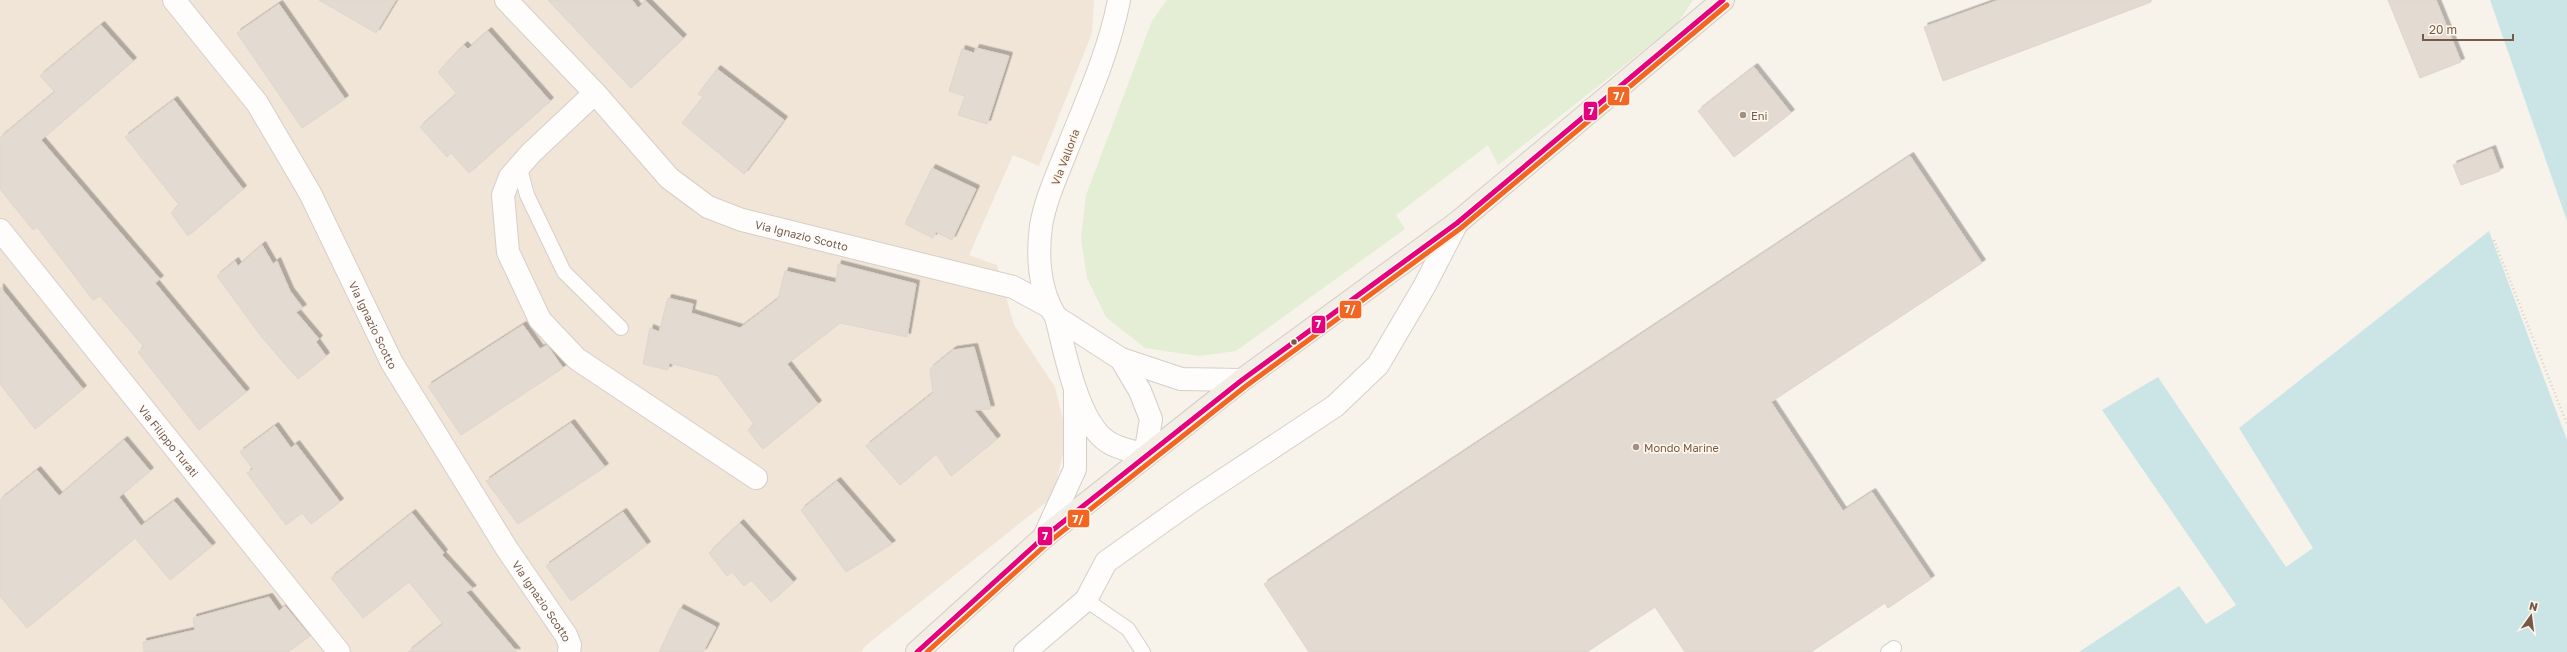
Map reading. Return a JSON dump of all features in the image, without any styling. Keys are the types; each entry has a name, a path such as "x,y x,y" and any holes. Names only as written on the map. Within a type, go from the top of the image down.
{"main road":[{"path":"917,652 1044,537 1145,455 1242,380 1457,223 1723,0"}],"street":[{"name":"Via Ignazio Scotto","path":"174,0 257,103 310,193 392,363 507,549 566,635 570,645 569,652"},
{"name":"Via Ignazio Scotto","path":"506,0 595,93 669,178 708,207 742,220 1013,287 1122,359"},
{"name":"Via Valloria","path":"1075,391 1039,267 1041,225 1057,176 1105,51 1119,0"},
{"path":"595,93 519,165 510,177 503,195 508,252 540,320 577,359 756,478"},
{"path":"1025,652 1086,600 1106,562 1193,500 1335,406 1378,365 1425,285 1457,223"},
{"name":"Via Filippo Turati","path":"0,230 339,652"},
{"path":"1122,359 1181,379 1242,380"},
{"path":"1075,391 1097,434 1109,443 1145,455 1151,419 1140,391 1122,359"},
{"path":"1044,537 1075,469 1075,391"}],"lane":[{"path":"519,165 527,195 564,272 621,328"},
{"path":"1086,600 1128,629 1143,652"}],"path":[{"path":"2494,240 2567,424"}],"shaded area":[{"path":"0,0 1094,0 1092,33 1039,166 1013,155 969,255 997,265 1014,325 1055,387 1067,436 1053,497 865,646 861,652 0,652"}],"green space":[{"path":"1167,0 1693,0 1677,24 1498,165 1488,145 1396,215 1405,229 1236,351 1199,356 1145,348 1106,317 1087,278 1081,238 1086,195 1152,21"}],"water":[{"path":"2490,0 2567,0 2567,221"},
{"path":"2489,231 2567,440 2567,652 2079,652 2179,586 2206,624 2236,605 2102,410 2158,377 2286,567 2313,548 2239,428"}],"building":[{"path":"319,0 396,0 376,33"},
{"path":"548,0 632,0 638,8 646,1 683,38 631,88"},
{"path":"1999,0 2150,0 2151,2 1943,81 1924,27"},
{"path":"2388,0 2436,0 2461,62 2420,78"},
{"path":"279,4 345,99 302,128 237,33"},
{"path":"101,25 133,61 41,140 160,279 155,283 246,392 199,430 138,352 144,347 100,296 93,300 37,227 33,230 0,189 0,138 55,92 40,76"},
{"path":"488,31 550,101 469,173 451,153 447,157 420,127 457,94 438,72 464,45 468,49"},
{"path":"976,48 1009,56 987,124 958,115 965,96 949,91 962,49 974,53"},
{"path":"1754,67 1791,113 1734,157 1698,111"},
{"path":"717,69 784,120 744,174 682,123 703,97 698,94"},
{"path":"174,100 243,189 188,236 171,213 179,205 125,137"},
{"path":"2492,149 2500,171 2461,185 2453,165"},
{"name":"Mondo Marine","path":"1910,156 1982,263 1771,402 1843,511 1872,492 1931,579 1888,608 1885,603 1811,652 1685,652 1655,607 1587,652 1309,652 1264,584"},
{"path":"932,168 976,189 952,240 936,232 933,238 905,224"},
{"path":"262,245 273,264 277,261 290,291 303,308 296,312 319,339 316,342 326,356 298,379 260,335 217,276 235,261 238,266"},
{"path":"838,264 916,284 907,337 840,323 787,364 818,404 763,449 748,430 754,424 718,376 669,363 668,370 643,364 650,328 659,332 668,298 693,304 691,313 740,328 778,299 785,271 836,283"},
{"path":"0,287 83,389 35,429 0,384"},
{"path":"523,325 540,349 547,345 563,368 461,435 428,386"},
{"path":"974,347 991,409 974,410 997,439 951,476 936,454 900,485 866,446 933,393 930,369 953,350"},
{"path":"571,423 605,467 518,524 486,481"},
{"path":"275,426 291,448 296,444 340,502 311,524 302,513 286,525 247,473 253,469 240,452"},
{"path":"124,440 150,471 119,497 141,526 174,501 212,546 170,580 135,538 27,628 0,596 0,500 37,470 59,496"},
{"path":"837,481 892,544 846,572 801,510"},
{"path":"623,512 647,545 571,601 546,566"},
{"path":"412,513 444,553 442,555 473,589 466,592 517,652 408,652 443,624 409,582 363,618 331,578"},
{"path":"740,523 793,582 771,602 751,580 744,586 732,572 727,576 709,553"},
{"path":"269,597 279,611 285,606 310,636 288,652 144,652 143,642 195,630 193,618"},
{"path":"680,608 716,627 703,652 659,652"}],"transit line":[{"name":"7","path":"917,652 1044,537 1242,380 1457,223 1723,0"},
{"name":"7/","path":"927,652 1049,542 1246,386 1461,228 1727,5"}],"place":[{"name":"Eni","path":"1743,115"},
{"name":"Mondo Marine","path":"1636,447"}]}
